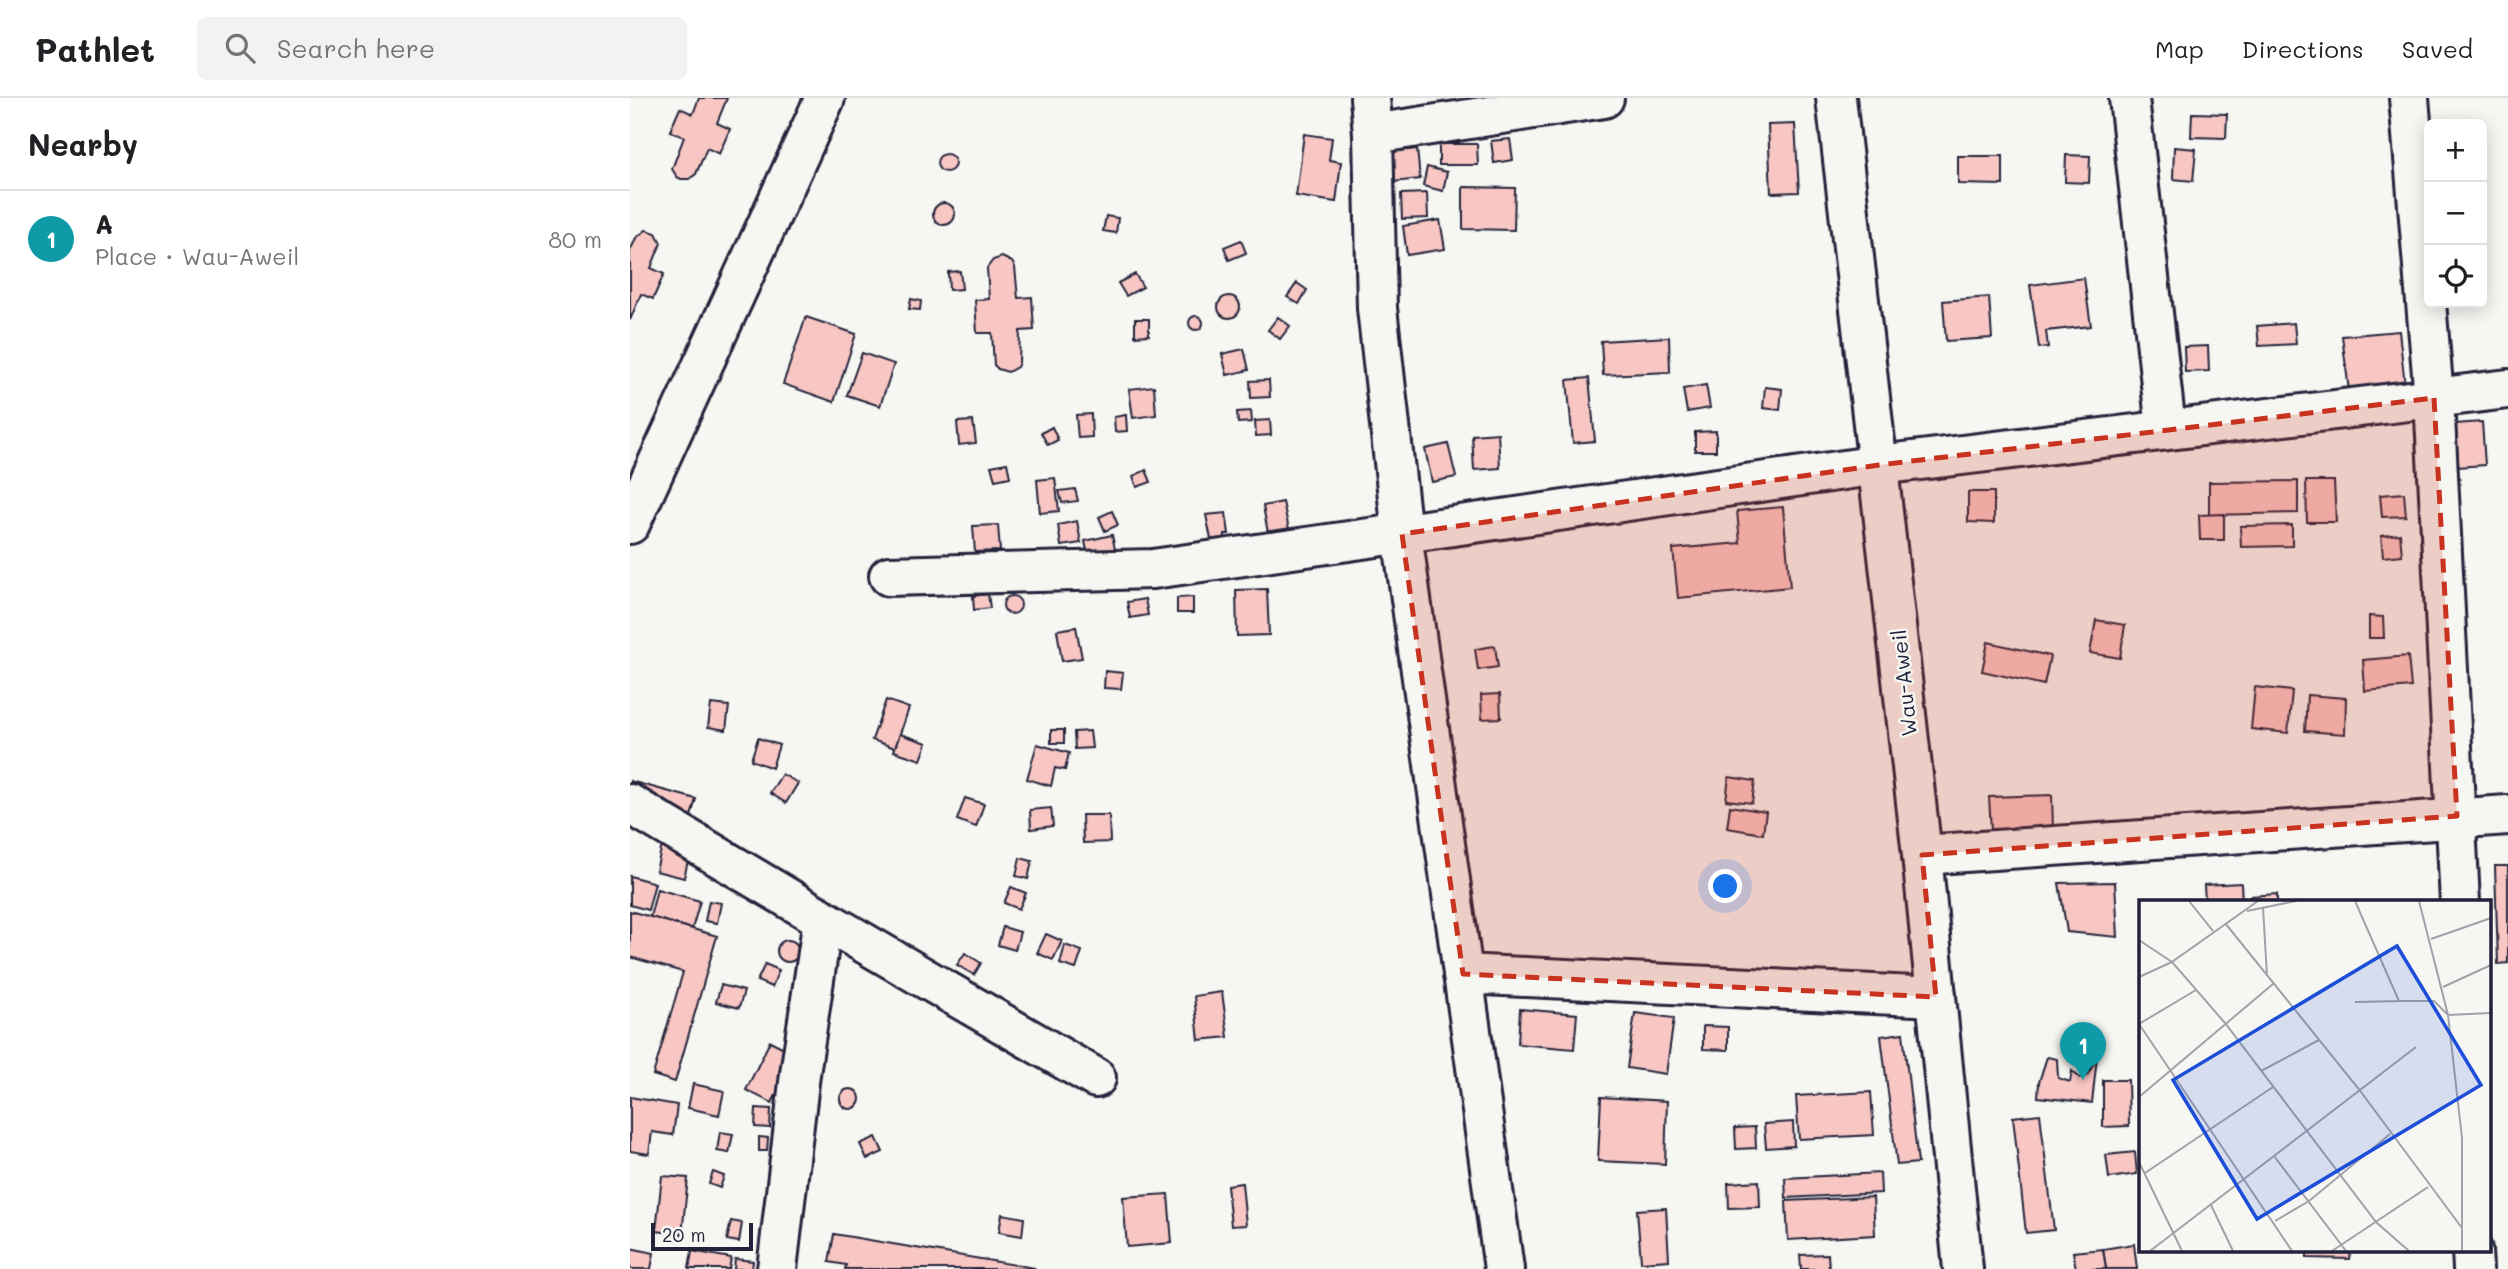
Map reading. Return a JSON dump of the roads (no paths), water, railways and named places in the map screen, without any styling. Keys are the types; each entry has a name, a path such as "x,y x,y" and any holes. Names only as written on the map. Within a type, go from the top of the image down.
{"street":[{"path":"630,524 825,98"},
{"path":"1504,1269 1402,534 1377,308 1371,116 1604,98"},
{"name":"Wau-Aweil","path":"1836,98 1922,855 1964,1269"},
{"path":"2129,98 2166,429"},
{"path":"2409,98 2434,397 2460,900"},
{"path":"889,576 1153,569 1879,465 2508,389"},
{"path":"630,804 1096,1077"},
{"path":"1922,855 2457,816 2508,815"},
{"path":"777,1269 800,1073 823,919"},
{"path":"1463,974 1936,997"}],"place":[{"name":"A","path":"2083,1080"}]}
